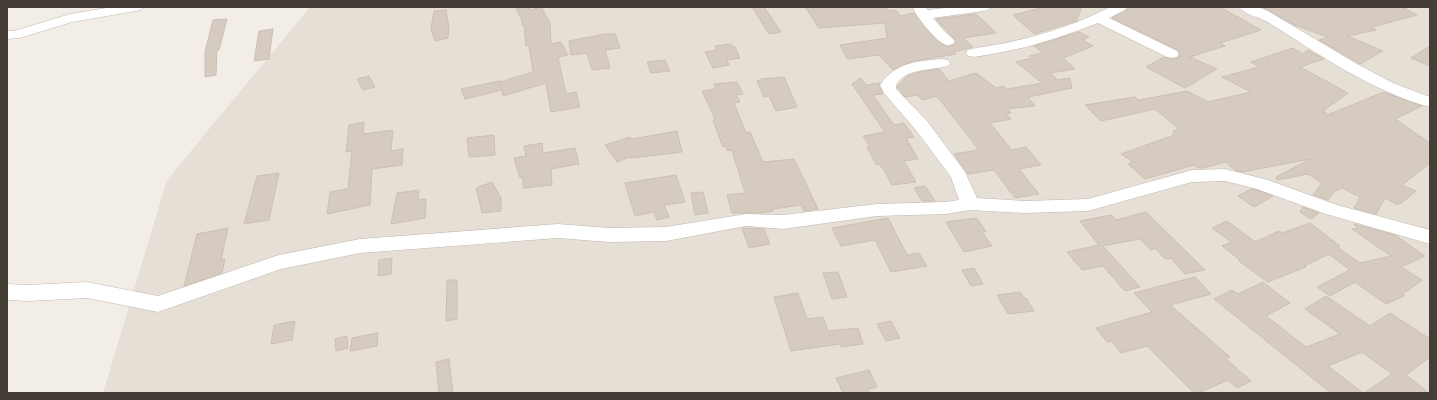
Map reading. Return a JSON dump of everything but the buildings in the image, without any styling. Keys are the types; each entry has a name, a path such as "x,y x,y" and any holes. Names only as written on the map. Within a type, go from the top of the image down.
{"street":[{"path":"7,35 15,35 70,18 136,7"},
{"path":"921,11 983,7"},
{"path":"973,53 1002,48 1057,34 1099,18 1120,7"},
{"path":"1246,7 1263,14 1352,67 1388,86 1430,102"},
{"path":"921,11 939,34 948,41"},
{"path":"1099,18 1172,54"},
{"path":"943,63 907,69 890,80 888,85 889,90 921,125 959,176 970,204"},
{"path":"7,292 28,293 87,290 158,304 279,262 360,246 558,231 609,235 666,234 746,220 783,222 877,210 946,208 970,204 1024,207 1088,205 1192,176 1225,175 1262,184 1332,210 1430,236"}],"shaded area":[{"path":"310,7 1430,7 1430,393 103,393 167,180"}]}
